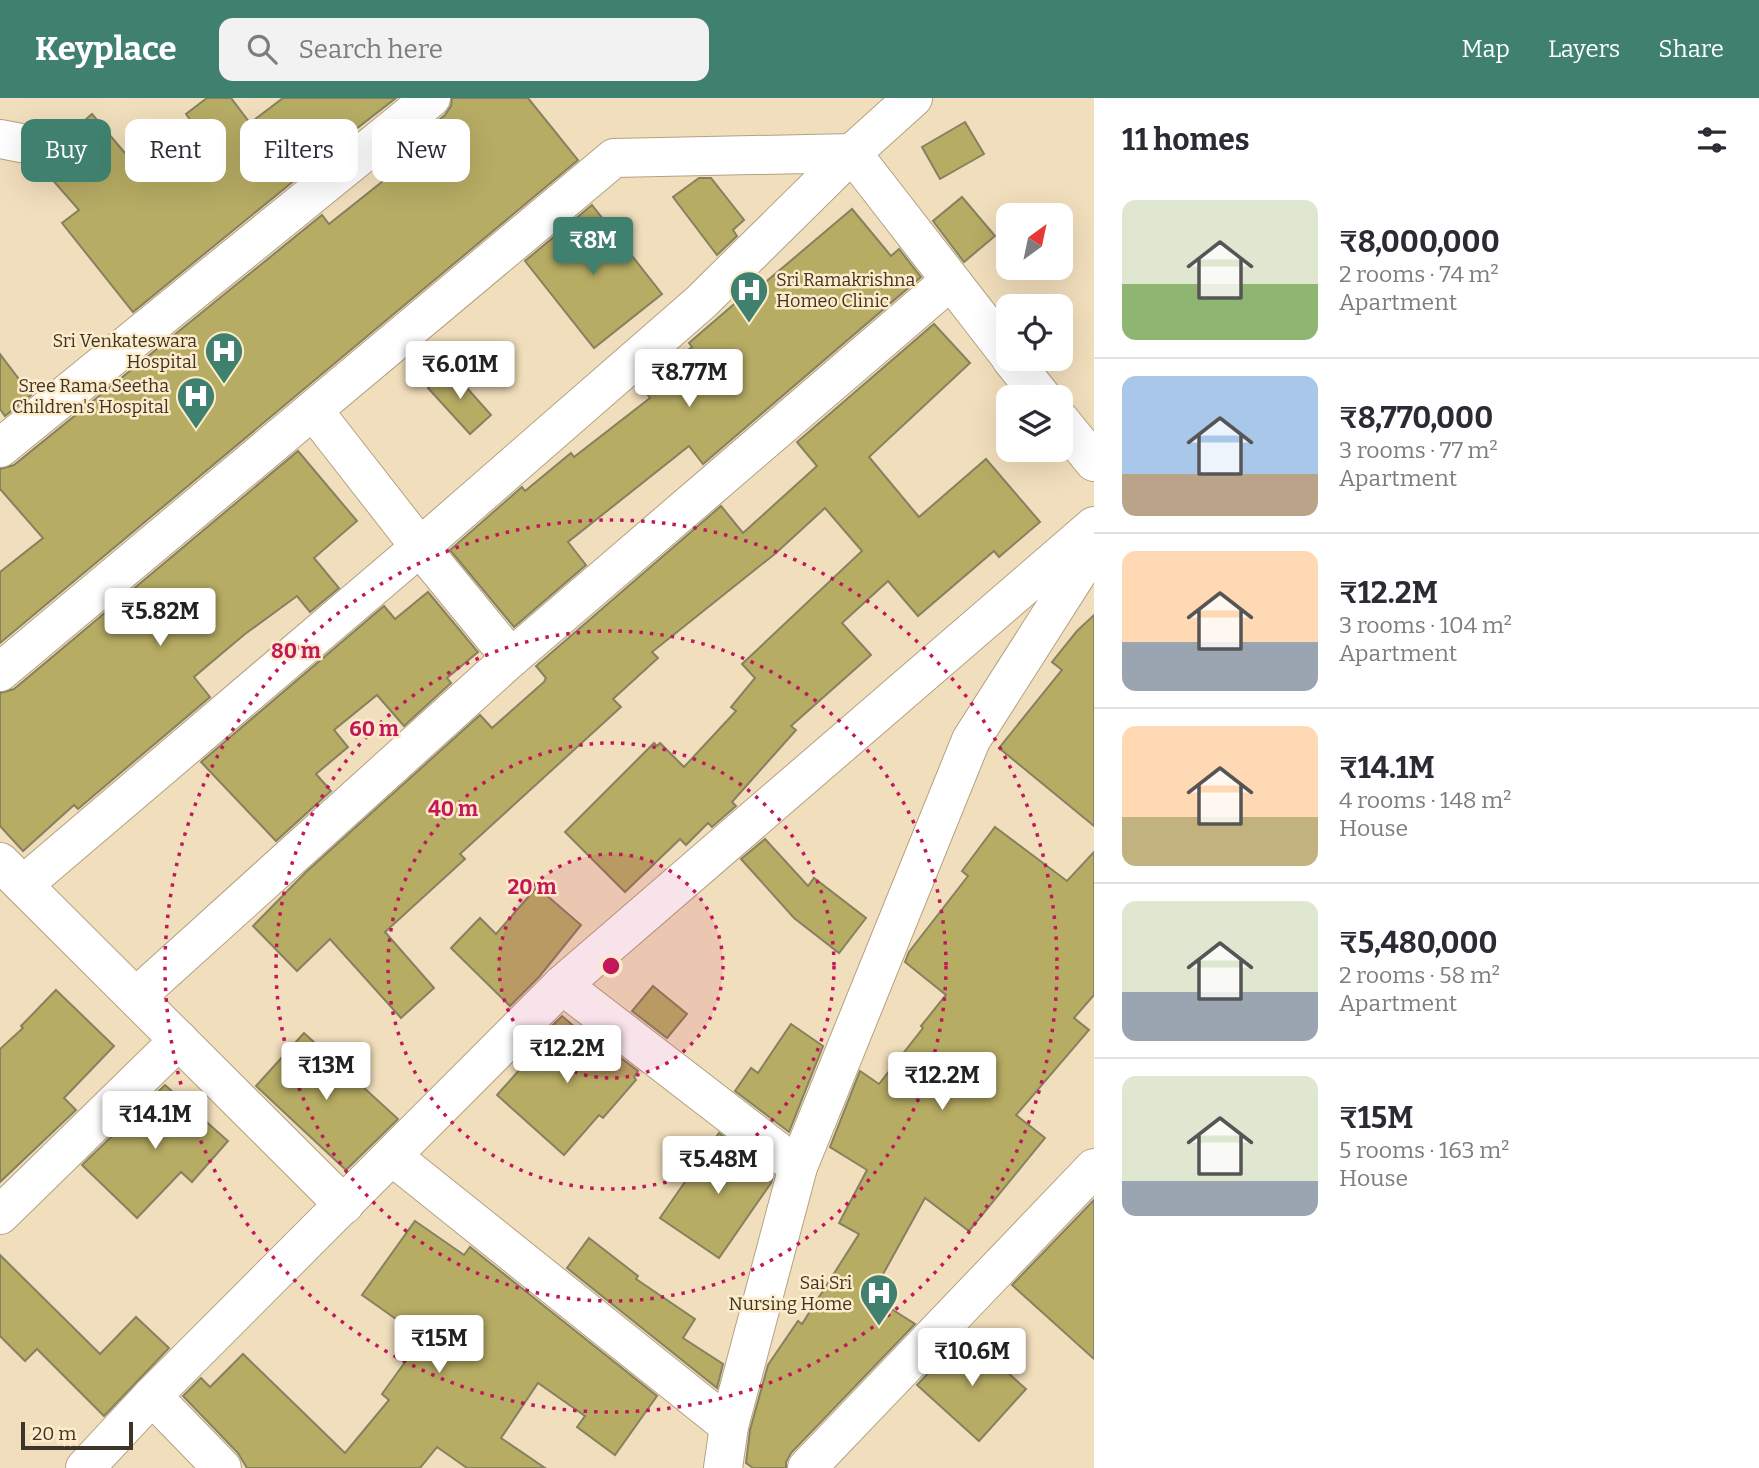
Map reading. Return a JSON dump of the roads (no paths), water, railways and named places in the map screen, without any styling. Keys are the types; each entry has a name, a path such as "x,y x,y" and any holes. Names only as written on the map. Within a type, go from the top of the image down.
{"street":[{"path":"0,448 430,98"},
{"path":"344,1205 12,874 420,547 701,302 852,153 913,98"},
{"path":"852,153 996,339"},
{"path":"0,672 614,158 852,153"},
{"path":"136,998 511,658 950,281"},
{"path":"1021,371 1033,385"},
{"path":"313,410 511,658"},
{"path":"1073,436 1094,463"},
{"path":"85,1468 152,1396 562,985 1094,526"},
{"path":"723,1468 729,1426 798,1167 971,740 1094,547"},
{"path":"562,985 798,1167"},
{"path":"0,1214 179,1040"},
{"path":"393,1157 729,1426"},
{"path":"807,1468 1094,1168"},
{"path":"152,1396 222,1468"}],"place":[{"name":"Sri Ramakrishna Homeo Clinic","path":"749,324"},
{"name":"Sri Venkateswara Hospital","path":"224,385"},
{"name":"Sree Rama Seetha Children's Hospital","path":"196,430"},
{"name":"Sai Sri Nursing Home","path":"879,1327"}]}
